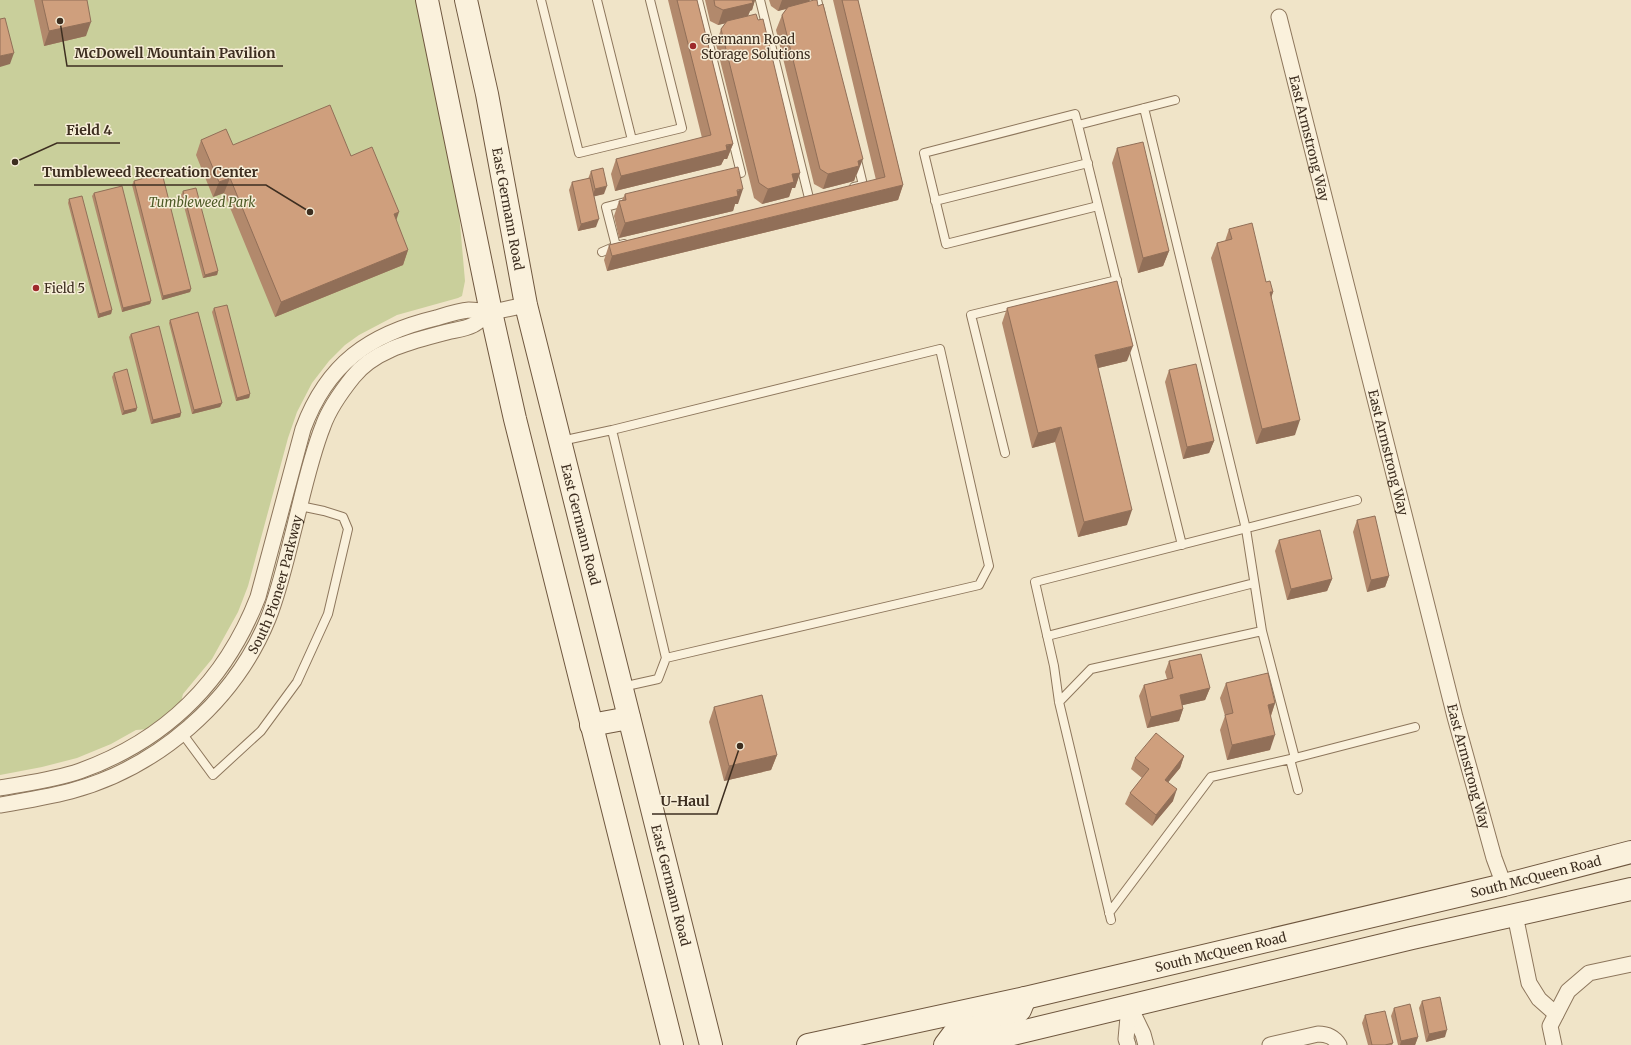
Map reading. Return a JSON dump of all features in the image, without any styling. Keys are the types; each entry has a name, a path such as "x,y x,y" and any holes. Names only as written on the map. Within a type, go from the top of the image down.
{"main road":[{"path":"427,0 491,312 515,419 672,1045"},
{"name":"East Germann Road","path":"466,0 487,94 526,305 711,1045"},
{"path":"591,725 629,718"},
{"name":"South McQueen Road","path":"808,1045 1025,998 1504,885 1631,852"},
{"path":"1504,885 1515,915"},
{"path":"967,1045 1129,1005 1631,889"},
{"path":"1123,975 1129,1005"},
{"path":"945,1045 954,1033 1014,1016 1020,1010 1025,998"}],"street":[{"name":"East Armstrong Way","path":"1279,17 1455,717 1494,858 1504,885"},
{"name":"South Pioneer Parkway","path":"0,788 54,778 94,765 129,750 172,720 205,687 228,658 242,635 258,597 303,429 319,394 344,363 360,349 376,339 407,326 468,310 491,312 526,305"},
{"name":"South Pioneer Parkway","path":"0,805 72,791 101,781 142,761 194,724 211,707 227,688 254,648 267,620 275,599 323,425 332,408 354,376 368,363 401,345 473,325 491,312"},
{"path":"284,502 300,506"},
{"path":"172,720 182,733"},
{"path":"1515,915 1529,983 1539,999 1556,1014"},
{"path":"1554,1045 1550,1026 1568,991 1589,973 1631,964"},
{"path":"1128,1045 1126,1039 1129,1005"},
{"path":"1129,1005 1143,1034 1146,1045"},
{"path":"1270,1045 1318,1034 1334,1040"}],"lane":[{"path":"541,0 579,153 682,128 650,0"},
{"path":"597,0 632,140"},
{"path":"698,0 741,173 718,179"},
{"path":"760,0 809,198"},
{"path":"817,0 823,23"},
{"path":"1078,125 1174,100"},
{"path":"1144,108 1246,529 1262,631 1292,758 1298,790"},
{"path":"1098,206 946,244 924,153 1075,114 1117,280 1182,545"},
{"path":"847,188 863,185 855,154"},
{"path":"935,201 1088,164"},
{"path":"616,246 606,207 636,199"},
{"path":"602,252 631,242"},
{"path":"1005,453 971,315 1117,280"},
{"path":"559,441 612,430 940,349 989,566 979,585 666,658"},
{"path":"612,430 666,658 658,679 621,687"},
{"path":"1357,500 1035,582 1059,702 1110,917 1211,777 1415,727"},
{"path":"182,733 214,775 261,731 297,682 328,614 348,529 343,517 300,506"},
{"path":"1047,636 1254,583"},
{"path":"1059,702 1091,669 1262,631"}],"green space":[{"name":"Tumbleweed Park","path":"0,0 416,0 457,189 465,281 462,296 397,315 359,335 345,345 329,361 312,383 297,412 288,438 248,586 238,612 212,659 183,694 181,702 149,729 136,730 111,744 77,758 42,767 0,775"}],"building":[{"path":"42,0 87,0 91,22 49,31"},
{"path":"677,0 697,0 733,144 726,145 727,150 621,176 616,159 711,135"},
{"path":"714,0 752,0 753,3 723,10 715,6"},
{"path":"817,0 818,6 823,4 863,159 858,161 859,166 828,174 820,169 782,15 788,7"},
{"path":"842,0 858,0 903,185 612,256 609,245 885,177"},
{"path":"756,14 758,20 763,19 800,173 792,174 794,182 768,189 759,183 721,29 727,21"},
{"path":"5,18 14,53 0,56 0,19"},
{"path":"330,105 351,156 372,147 399,212 394,214 408,250 281,302 230,178 219,182 201,140 226,129 233,145"},
{"path":"1143,142 1169,251 1143,258 1117,148"},
{"path":"738,167 743,189 737,190 738,196 625,223 619,201 626,200 625,194"},
{"path":"603,168 607,186 595,189 591,171"},
{"path":"162,173 191,289 163,296 134,181"},
{"path":"590,178 599,219 581,224 572,182"},
{"path":"122,186 151,301 123,308 94,193"},
{"path":"196,188 218,271 205,275 183,191"},
{"path":"82,196 112,310 99,314 69,199"},
{"path":"1252,223 1266,282 1270,281 1273,292 1270,292 1300,420 1262,429 1217,243 1232,239 1229,229"},
{"path":"1117,281 1133,346 1095,355 1132,510 1084,522 1061,427 1038,433 1007,308"},
{"path":"227,305 250,394 237,398 214,308"},
{"path":"198,312 222,403 194,410 170,320"},
{"path":"159,326 181,413 153,420 131,334"},
{"path":"1196,364 1214,441 1187,447 1169,370"},
{"path":"127,369 137,408 124,411 114,373"},
{"path":"1375,516 1389,576 1371,580 1357,520"},
{"path":"1320,530 1332,579 1291,589 1279,540"},
{"path":"1201,654 1210,688 1180,695 1183,709 1151,717 1144,685 1173,678 1169,661"},
{"path":"1268,673 1275,703 1268,705 1275,735 1232,745 1225,715 1233,713 1226,683"},
{"path":"762,695 777,755 729,766 714,707"},
{"path":"1156,733 1184,756 1165,780 1177,789 1156,815 1130,793 1149,769 1135,758"},
{"path":"1440,997 1447,1030 1429,1034 1422,1001"},
{"path":"1410,1004 1418,1037 1401,1041 1394,1008"},
{"path":"1385,1011 1393,1043 1385,1045 1372,1045 1365,1015"}],"place":[{"name":"McDowell Mountain Pavilion","path":"60,21"},
{"name":"Germann Road Storage Solutions","path":"693,46"},
{"name":"Field 4","path":"15,162"},
{"name":"Tumbleweed Recreation Center","path":"310,212"},
{"name":"Field 5","path":"36,288"},
{"name":"U-Haul","path":"740,746"}]}
